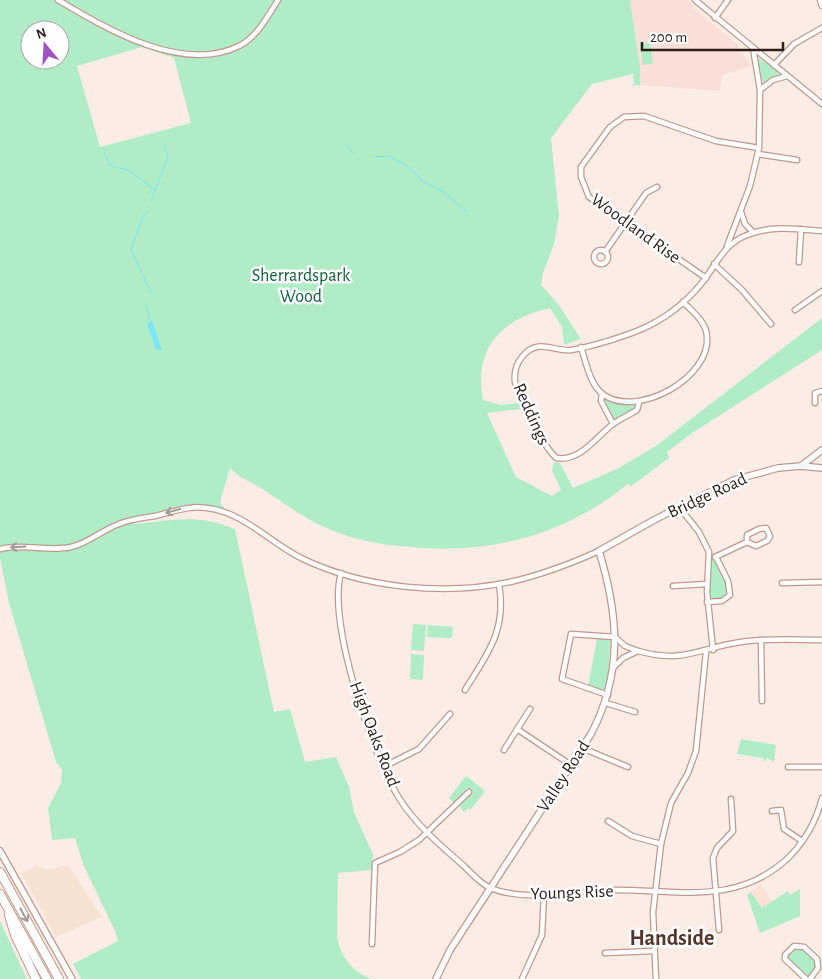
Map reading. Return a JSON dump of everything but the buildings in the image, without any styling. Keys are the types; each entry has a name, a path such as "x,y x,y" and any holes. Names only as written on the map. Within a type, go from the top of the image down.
{"highway":[{"path":"0,872 59,979"},
{"path":"0,894 47,979"},
{"path":"7,906 11,925 36,979"}],"main road":[{"path":"801,466 822,450"},
{"name":"Bridge Road","path":"600,551 745,476 767,470 801,466 822,468"},
{"name":"Valley Road","path":"436,979 450,950 582,748 606,703 614,667 615,637 611,596 600,551"},
{"path":"0,851 72,979"}],"street":[{"path":"58,0 127,36 161,50 173,53 216,54 240,46 251,37 278,0"},
{"path":"695,0 822,104"},
{"path":"715,18 728,0"},
{"path":"820,0 822,6"},
{"path":"774,64 794,44 822,28"},
{"path":"613,424 602,401 602,394 590,375 581,347 644,328 683,302 706,278 727,247 742,212 758,151 760,90 753,48"},
{"path":"760,90 773,80 787,76"},
{"name":"Woodland Rise","path":"706,278 589,197 580,172 585,160 610,127 619,119 638,115 716,141 758,151"},
{"path":"758,151 797,160"},
{"path":"605,252 646,193 657,187"},
{"path":"742,212 746,224 754,232"},
{"path":"727,247 754,232 774,228 822,231"},
{"path":"799,262 802,229"},
{"path":"714,264 742,290 770,324"},
{"path":"795,310 822,291"},
{"path":"602,394 620,402 639,403 660,395 680,382 696,368 706,351 706,330 683,302"},
{"name":"Reddings","path":"581,347 570,350 542,346 526,353 516,371 515,382 518,392 548,451 557,458 568,458 583,450 613,424 637,410 639,403"},
{"path":"815,403 815,393 822,391"},
{"path":"0,550 23,546 70,547 134,519 184,508 198,507 221,511 242,520 289,553 341,573 404,585 455,587 499,584 543,573 600,551"},
{"path":"680,508 706,543 708,557 707,602 713,650"},
{"path":"708,557 716,557 747,542 756,546 767,541 770,536 766,528 760,529 747,535 747,542"},
{"path":"707,602 722,601 730,595 728,581 716,557"},
{"name":"High Oaks Road","path":"341,573 339,584 340,610 349,660 363,713 383,767 406,809 427,833 490,888"},
{"path":"782,583 822,582"},
{"path":"465,690 492,643 500,624 502,608 499,584"},
{"path":"673,586 706,584"},
{"path":"608,695 562,680 570,634 615,637 625,646 638,651 674,658 706,652 734,643 762,640 822,640"},
{"path":"762,640 762,700"},
{"path":"614,667 623,658 638,651"},
{"path":"656,979 654,951 655,892 661,844 671,803 688,774 696,751 706,652"},
{"path":"606,703 635,712"},
{"path":"504,750 530,709"},
{"path":"383,767 414,753 450,714"},
{"path":"518,729 571,765"},
{"path":"582,748 628,767"},
{"path":"788,768 822,767"},
{"path":"372,944 375,863 405,849 427,833 469,792"},
{"name":"Youngs Rise","path":"490,888 511,893 544,894 613,890 715,892 738,888 762,877 784,861 813,825 822,798"},
{"path":"719,930 712,858 717,848 733,831 731,799"},
{"path":"772,811 781,810 784,829 802,841"},
{"path":"608,821 632,836 661,844"},
{"path":"522,979 542,934 544,894"},
{"path":"794,946 804,947 817,959 818,968 808,979 785,959 785,955 794,946"},
{"path":"605,953 654,951"}],"shaded area":[{"path":"630,0 688,0 693,5 692,7 737,44 751,66 722,75 720,91 640,85 640,68"},
{"path":"37,865 46,870 68,865 102,917 56,937 22,874"},
{"path":"761,884 772,902 762,908 751,892"}],"green space":[{"name":"Sherrardspark Wood","path":"0,0 630,0 640,68 640,85 634,85 633,74 592,84 551,138 559,216 554,244 543,273 541,285 558,304 581,339 564,345 562,327 550,308 517,320 505,328 494,339 487,351 482,366 483,400 501,405 519,403 522,409 487,413 516,477 552,496 561,490 552,471 554,462 560,463 573,488 617,469 656,446 822,318 822,350 689,435 667,452 669,458 630,487 629,483 605,501 579,516 526,538 469,548 440,549 389,545 358,539 311,521 239,476 230,468 220,502 225,509 194,505 130,518 134,524 184,519 208,521 235,529 274,712 290,709 305,762 336,757 349,787 354,812 374,857 372,858 373,870 338,873 337,937 341,951 353,968 372,979 81,979 73,964 118,941 83,864 75,838 52,840 48,808 61,783 62,770 56,762 9,603 0,558","holes":["142,47 174,58 191,123 100,147 77,66"]},
{"path":"650,42 653,63 643,65 640,44"},
{"path":"757,57 778,71 779,75 763,83"},
{"path":"605,398 636,405 636,409 614,420 604,400"},
{"path":"715,559 724,574 730,592 724,599 711,600 709,598 711,560"},
{"path":"413,624 426,625 424,651 411,650"},
{"path":"428,625 453,627 452,638 427,637"},
{"path":"597,638 610,638 609,671 604,692 588,686"},
{"path":"411,654 424,655 423,680 410,679"},
{"path":"741,739 776,745 774,762 767,758 765,762 763,758 737,754"},
{"path":"466,776 484,790 484,793 470,810 468,808 464,812 458,805 467,796 473,794 472,789 466,788 465,793 454,803 449,798"},
{"path":"800,889 800,916 760,933 747,895 751,892 762,908 788,891 790,895"},
{"path":"0,921 27,979 0,979"},
{"path":"795,948 806,950 813,958 817,965 811,975 805,976 787,959 787,956"}],"water":[{"path":"152,321 162,350 156,349 147,324"}],"waterway":[{"path":"345,144 354,154"},
{"path":"151,201 168,157 164,145"},
{"path":"104,153 111,166 128,170 155,190"},
{"path":"375,157 388,156 406,165 424,182 444,192 467,212"},
{"path":"149,211 143,216 131,249 151,293"},
{"path":"146,304 150,321"}],"district":[{"name":"Handside","path":"672,937"}]}
